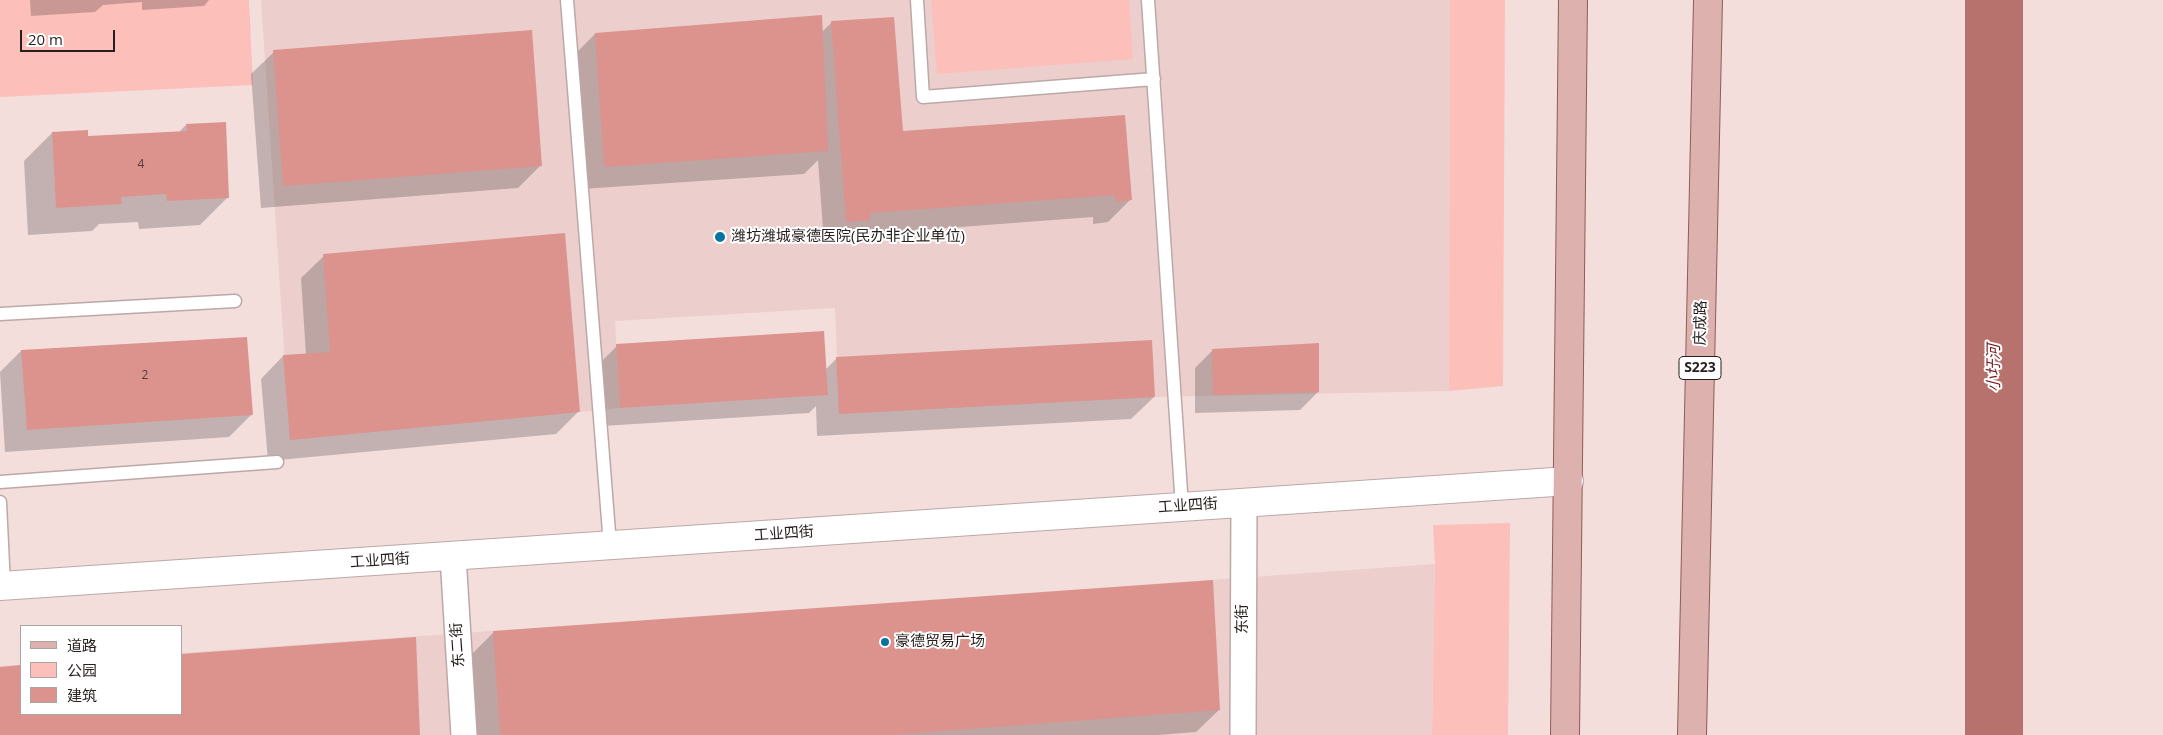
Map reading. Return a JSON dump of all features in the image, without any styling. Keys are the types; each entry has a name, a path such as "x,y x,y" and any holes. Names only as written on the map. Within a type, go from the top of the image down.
{"main road":[{"path":"1565,735 1573,0"},
{"name":"庆成路","path":"1692,735 1708,0"}],"street":[{"name":"工业四街","path":"2,586 1569,481"},
{"name":"东街","path":"1243,735 1244,503"},
{"name":"东二街","path":"453,556 464,735"}],"lane":[{"path":"567,0 610,545"},
{"path":"917,0 923,98 1154,79"},
{"path":"1148,0 1182,507"},
{"path":"0,314 234,301"},
{"path":"0,482 277,462"},
{"path":"0,502 2,586"}],"shaded area":[{"path":"261,0 1450,0 1449,391 1155,397 839,414 835,308 615,321 620,408 290,440"},
{"name":"豪德贸易广场","path":"1435,564 1432,735 0,735 0,666 20,665 20,715 182,715 182,653"}],"green space":[{"path":"0,0 249,0 253,85 0,97"},
{"path":"931,0 1129,0 1133,59 937,74"},
{"path":"1450,0 1505,0 1503,386 1449,391"},
{"path":"1510,523 1508,735 1432,735 1435,564 1433,525"}],"building":[{"path":"822,15 828,151 604,167 595,33"},
{"path":"894,17 903,131 1125,115 1132,200 1115,202 1115,195 870,213 870,220 846,222 831,21"},
{"path":"532,30 542,166 283,186 273,50"},
{"path":"226,122 229,198 167,201 166,194 121,197 122,204 56,208 52,132 88,130 88,136 187,131 186,124"},
{"path":"565,233 580,412 290,440 283,355 330,352 323,254"},
{"path":"824,331 828,395 620,408 616,344"},
{"path":"247,337 253,415 27,430 21,350"},
{"path":"1152,340 1155,397 839,414 836,357"},
{"path":"1319,343 1319,392 1213,395 1212,349"},
{"path":"1213,580 1220,710 889,735 500,735 493,631"},
{"path":"416,637 420,735 0,735 0,667 20,665 20,715 182,715 182,654"}],"waterway":[{"name":"小圩河","path":"1994,0 1994,735"}],"place":[{"name":"潍坊潍城豪德医院(民办非企业单位)","path":"720,237"},
{"name":"豪德贸易广场","path":"885,642"}]}
